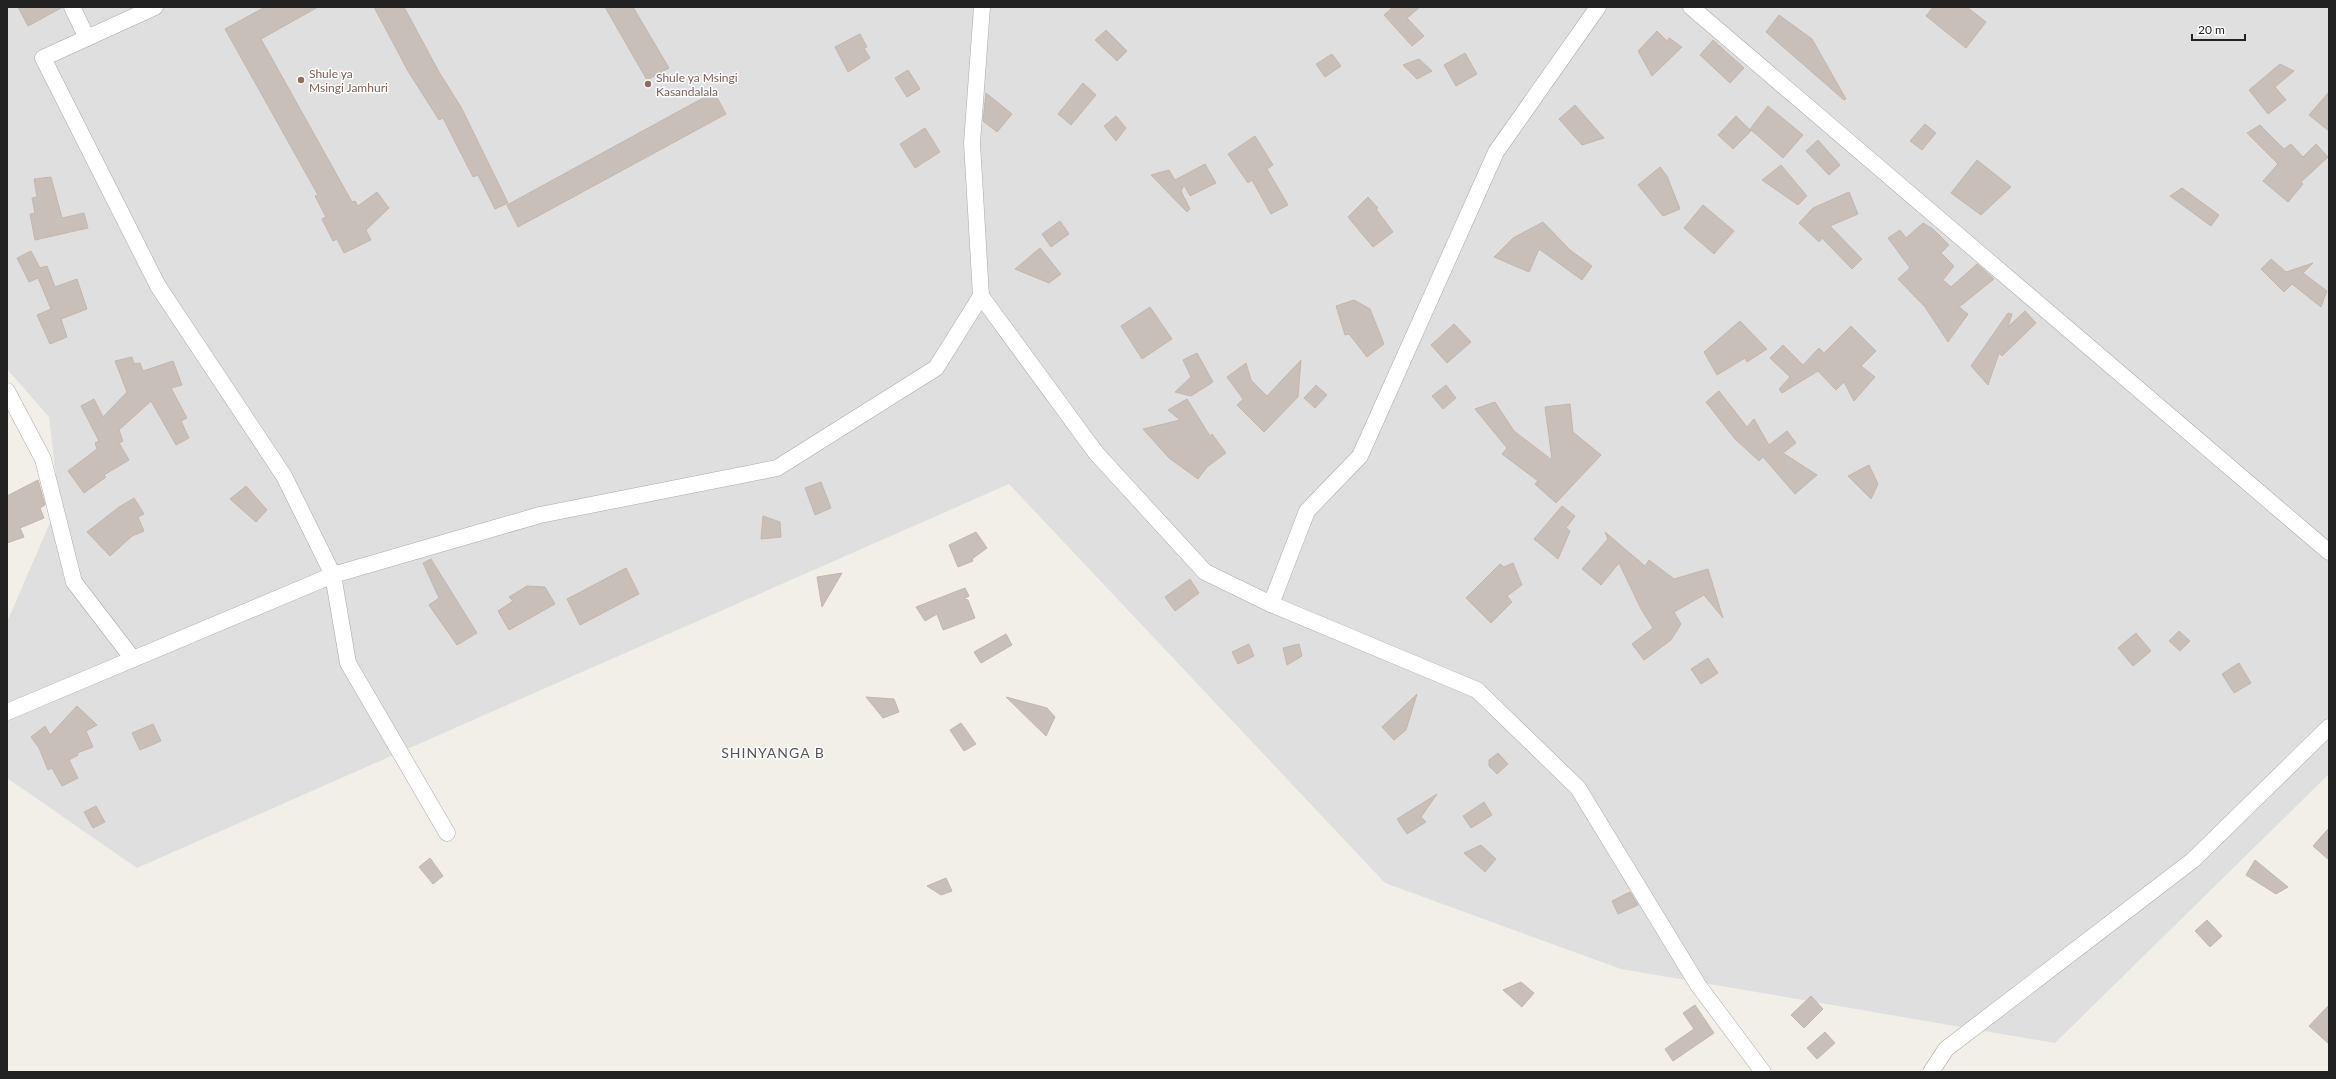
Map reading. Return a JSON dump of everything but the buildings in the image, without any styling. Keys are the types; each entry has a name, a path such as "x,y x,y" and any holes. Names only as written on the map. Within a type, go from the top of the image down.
{"street":[{"path":"72,7 87,38"},
{"path":"155,7 43,58 158,286 284,476 333,575 348,663 447,833"},
{"path":"982,7 972,143 981,296 1096,454 1205,572 1271,604 1477,690 1578,788 1698,985 1763,1072"},
{"path":"1271,604 1307,511 1360,456 1496,152 1598,7"},
{"path":"1691,7 2329,552"},
{"path":"7,712 333,575 540,516 777,468 936,368 981,296"},
{"path":"7,391 43,459 74,582 133,659"},
{"path":"1932,1072 1946,1049 2194,860 2329,727"}],"shaded area":[{"path":"7,7 2329,7 2329,774 2055,1043 1621,969 1385,883 1009,484 137,868 7,778 7,622 59,502 49,417 7,369"}],"place":[{"name":"Shule ya Msingi Jamhuri","path":"301,80"},
{"name":"Shule ya Msingi Kasandalala","path":"648,84"}],"district":[{"name":"SHINYANGA B","path":"773,752"}]}
